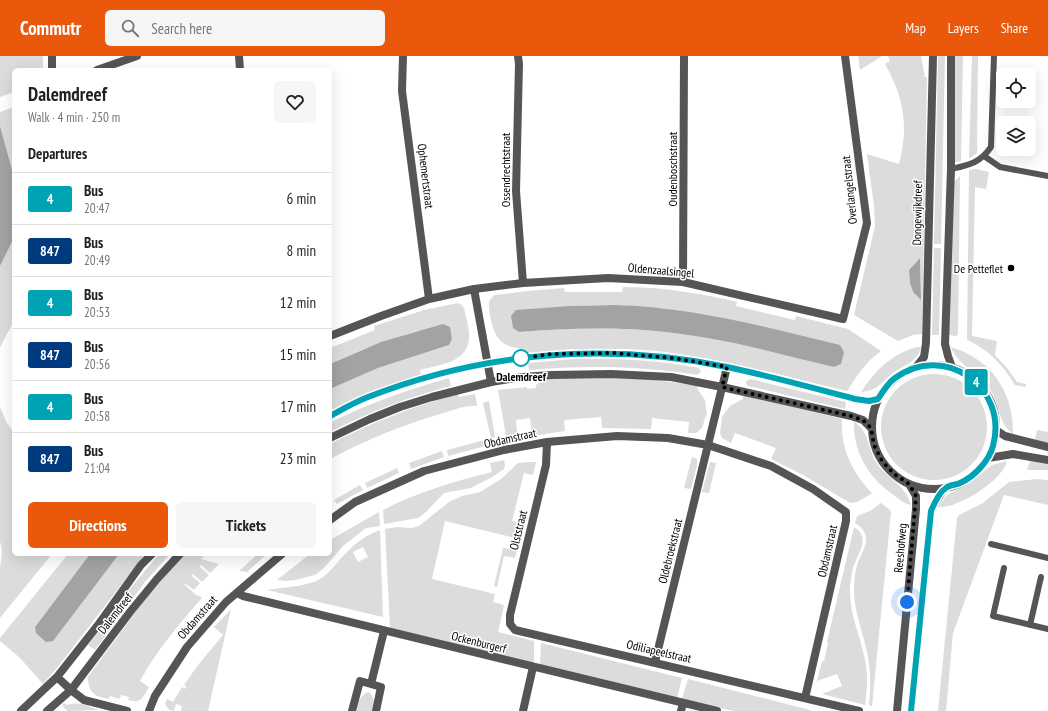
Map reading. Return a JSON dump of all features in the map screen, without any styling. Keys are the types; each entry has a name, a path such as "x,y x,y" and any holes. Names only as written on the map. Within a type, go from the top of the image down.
{"street":[{"path":"52,56 52,68"},
{"path":"103,68 137,56"},
{"path":"239,56 240,68"},
{"name":"Ophemertstraat","path":"403,56 402,91 430,299"},
{"name":"Ossendrechtstraat","path":"518,56 516,191 523,283"},
{"name":"Oudenboschstraat","path":"683,282 684,56"},
{"name":"Overlangelstraat","path":"843,319 867,222 845,56"},
{"name":"Dongewijkdreef","path":"916,367 924,357 926,343 933,56"},
{"path":"951,56 951,169 945,344 952,367"},
{"name":"Oldenzaalsingel","path":"332,335 430,299 474,290 523,283 608,278 683,282 843,319"},
{"path":"474,290 491,382"},
{"path":"332,415 368,397 435,375 487,363 552,354 613,353 673,358 727,367 855,399 869,401 878,399"},
{"path":"934,365 952,367 971,377 985,391 994,410 996,430 993,446 988,458 975,474 961,483 945,488 927,489 909,484 894,474 882,461 874,445 871,428 873,413 878,399 885,388 904,372 916,367 934,365"},
{"path":"708,445 727,367"},
{"path":"332,437 400,407 491,382 522,377 612,374 671,377 722,387 851,416 863,420 871,428"},
{"path":"996,430 1005,436 1048,447"},
{"name":"Obdamstraat","path":"332,519 356,502 424,471 504,450 546,442 617,436 668,438 708,445 771,466 813,489 846,512 846,522 805,698"},
{"name":"Olststraat","path":"510,624 510,614 546,465 546,442"},
{"name":"Oldebroekstraat","path":"655,662 708,445"},
{"path":"988,458 1013,454 1048,460"},
{"name":"Reeshofweg","path":"897,711 916,509 916,496 909,484"},
{"path":"911,711 931,511 945,488"},
{"name":"Dalemdreef","path":"21,711 57,677 98,625 141,565 150,556"},
{"name":"Dalemdreef","path":"47,711 71,690 130,612 178,556"},
{"name":"Obdamstraat","path":"149,711 154,696 187,647 226,602 280,556"},
{"name":"Ockenburgerf","path":"237,592 243,596 534,667 682,707 717,711"},
{"name":"Odiliapeelstraat","path":"510,624 514,630 859,711"},
{"path":"371,684 384,631"},
{"path":"523,711 534,667"},
{"path":"57,677 84,700 127,711"},
{"path":"352,711 360,681 381,687 376,711"}],"lane":[{"path":"951,169 965,166 984,156 990,147 994,56"},
{"path":"984,156 1000,167 1048,176"},
{"path":"991,544 1048,558"},
{"path":"1004,568 993,616 1048,629"},
{"path":"1030,625 1041,578"}],"shaded area":[{"path":"0,56 43,56 43,68 12,68 12,93 0,97"},
{"path":"858,56 882,56 860,70"},
{"path":"888,56 921,56 925,77 927,77 922,334 913,335 898,341 854,315 875,226 874,206 867,154 899,164 904,137 903,112 897,89 885,64 890,61","holes":["920,258 921,300 913,292 910,283 909,270"]},
{"path":"938,56 945,56 941,244 934,244"},
{"path":"955,56 963,56 961,161 954,162 953,161"},
{"path":"972,56 978,56 977,153 970,158 969,157"},
{"path":"12,108 12,170 0,126 0,112"},
{"path":"0,126 12,170 12,242 0,266"},
{"path":"976,169 989,172 986,189 975,187 972,336 997,341 995,355 1017,382 1026,384 1026,387 1015,385 994,358 982,348 967,340 969,170"},
{"path":"960,176 957,336 949,335 952,189 954,182"},
{"path":"12,242 12,325 0,347 0,266"},
{"path":"934,248 941,248 939,335 932,335"},
{"path":"920,258 921,300 913,292 910,283 909,270"},
{"path":"623,287 666,289 737,302 736,306 795,320 796,316 848,329 881,351 870,360 847,391 734,364 666,352 629,349 593,349 556,350 520,354 519,348 508,346 499,339 493,327 490,316 489,302 495,295 564,288 565,292 622,292","holes":["615,305 661,308 714,316 843,353 841,362 834,367 735,343 678,333 610,328 519,332 513,327 512,318 570,306"]},
{"path":"458,303 462,305 469,331 467,347 463,353 450,362 420,370 421,374 418,376 332,410 332,388 378,368 449,345 452,339 449,329 414,332 364,349 332,363 332,347 375,330 374,326 424,310"},
{"path":"615,305 672,310 729,319 840,345 844,352 841,364 834,367 735,343 678,333 610,328 519,332 513,328 511,316 516,310 570,306"},
{"path":"443,324 450,327 452,339 449,345 378,368 332,388 332,363 381,342"},
{"path":"916,347 921,347 918,355 911,362 894,372 876,388 861,392 878,370 891,359"},
{"path":"951,347 965,352 978,360 997,379 1009,404 1013,434 1004,425 993,394 989,388 958,359"},
{"path":"574,359 621,359 652,361 699,368 701,372 697,375 614,367 572,367 529,370 528,363"},
{"path":"934,374 954,378 972,389 983,407 987,427 983,447 972,465 954,476 934,480 914,476 896,465 885,447 881,427 885,407 896,389 914,378"},
{"path":"575,377 642,378 699,386 697,388 705,400 707,415 702,428 696,433 688,433 689,422 652,418 651,429 602,428 601,417 564,420 565,431 532,436 530,418 516,420 517,433 506,436 498,390 527,387 527,389 536,388 538,380"},
{"path":"449,378 451,386 389,406 332,431 332,422 359,409 403,392"},
{"path":"750,379 846,402 845,409 748,386 746,381"},
{"path":"458,394 459,397 475,394 477,406 460,408 400,427 357,445 332,458 332,443 361,429 425,404"},
{"path":"743,395 842,419 843,440 849,459 859,477 872,493 857,502 850,503 803,475 771,459 776,448 735,433 731,443 722,438 720,433 721,418 730,406 743,399"},
{"path":"489,401 495,437 491,438 483,403"},
{"path":"0,407 12,430 12,556 50,556 0,618 0,568 2,552 0,541"},
{"path":"854,422 863,430 873,457 880,468 905,492 911,505 903,502 886,489 871,474 860,455 856,444"},
{"path":"1037,430 1048,432 1048,443 1035,440"},
{"path":"485,440 486,446 448,456 447,450"},
{"path":"442,451 444,457 411,469 409,463"},
{"path":"692,457 697,459 697,465 691,489 684,488"},
{"path":"504,460 504,469 471,488 444,493 426,512 418,518 384,524 383,510 437,488 492,472 490,463"},
{"path":"1007,461 1000,474 971,497 955,504 938,507 947,495 968,484 992,465"},
{"path":"1030,461 1048,464 1048,470 1027,470"},
{"path":"536,462 533,475 524,473 512,521 523,524 519,539 445,521 432,579 495,594 493,602 504,605 498,632 534,641 534,664 390,628 385,529 397,527 411,528 419,526 449,502 462,496 480,492 501,479 518,463"},
{"path":"710,462 716,463 709,493 702,492"},
{"path":"397,468 399,473 367,488 365,483"},
{"path":"1037,479 1048,480 1048,505 1004,495 953,633 946,711 938,711 957,518 959,515 983,503 1009,482"},
{"path":"360,485 363,490 337,504 334,500"},
{"path":"881,503 891,512 872,706 869,705 870,682 867,652 856,611 854,597 856,571 865,545 866,536 861,527 855,523 857,516 870,511"},
{"path":"379,512 380,526 366,528 343,546 324,568 315,575 295,580 277,580 307,556 332,556 332,539"},
{"path":"854,527 859,531 863,541 853,568 850,589 852,610 866,665 867,685 865,705 822,694 842,686 837,674 817,681 822,661 824,661 827,642"},
{"path":"380,530 383,617 267,590 304,585 318,580 323,577 354,545","holes":["363,547 368,557 358,562 353,552"]},
{"path":"503,548 517,550 515,558 504,556 497,587 494,586"},
{"path":"66,556 88,556 35,627 38,634 45,640 117,556 143,556 43,684 20,658 0,641 0,638"},
{"path":"88,556 117,556 53,641 46,642 36,633 35,627"},
{"path":"157,556 168,556 145,582 95,650 88,645 129,590"},
{"path":"182,556 203,556 201,559 219,564 210,573 201,565 200,567 209,575 202,582 193,574 192,576 200,583 194,590 184,584 197,596 198,595 202,598 169,638 140,681 149,687 142,699 133,701 128,700 129,697 121,695 120,699 110,696 109,699 100,697 91,690 87,678 146,598"},
{"path":"256,556 265,556 247,572 239,571"},
{"path":"231,609 208,711 181,711 182,706 176,704 174,711 169,710 165,704 167,699 173,702 182,687 185,689 186,686 184,685 198,665 223,635 214,627"},
{"path":"541,643 682,678 677,698 540,665"},
{"path":"688,679 811,711 734,711 682,699"},
{"path":"369,692 374,701 372,711 357,711 359,702 363,695"},
{"path":"64,703 67,705 83,704 99,710 67,711 62,705"}],"bus line":[{"name":"4","path":"332,415 368,397 435,375 487,363 552,354 613,353 673,358 727,367 855,399 869,401 878,399 885,388 894,379 904,372 916,367 934,365 952,367 971,377 985,391 994,410 996,430 993,446 988,458 975,474 961,483 945,488 931,511 911,711"}],"place":[{"name":"De Petteflet","path":"1011,268"},
{"name":"Dalemdreef","path":"521,358"}],"route":[{"path":"521,358 552,354 613,353 673,358 727,367 722,387 863,420 871,428 874,445 882,461 894,474 909,484 916,496 907,602"}]}
